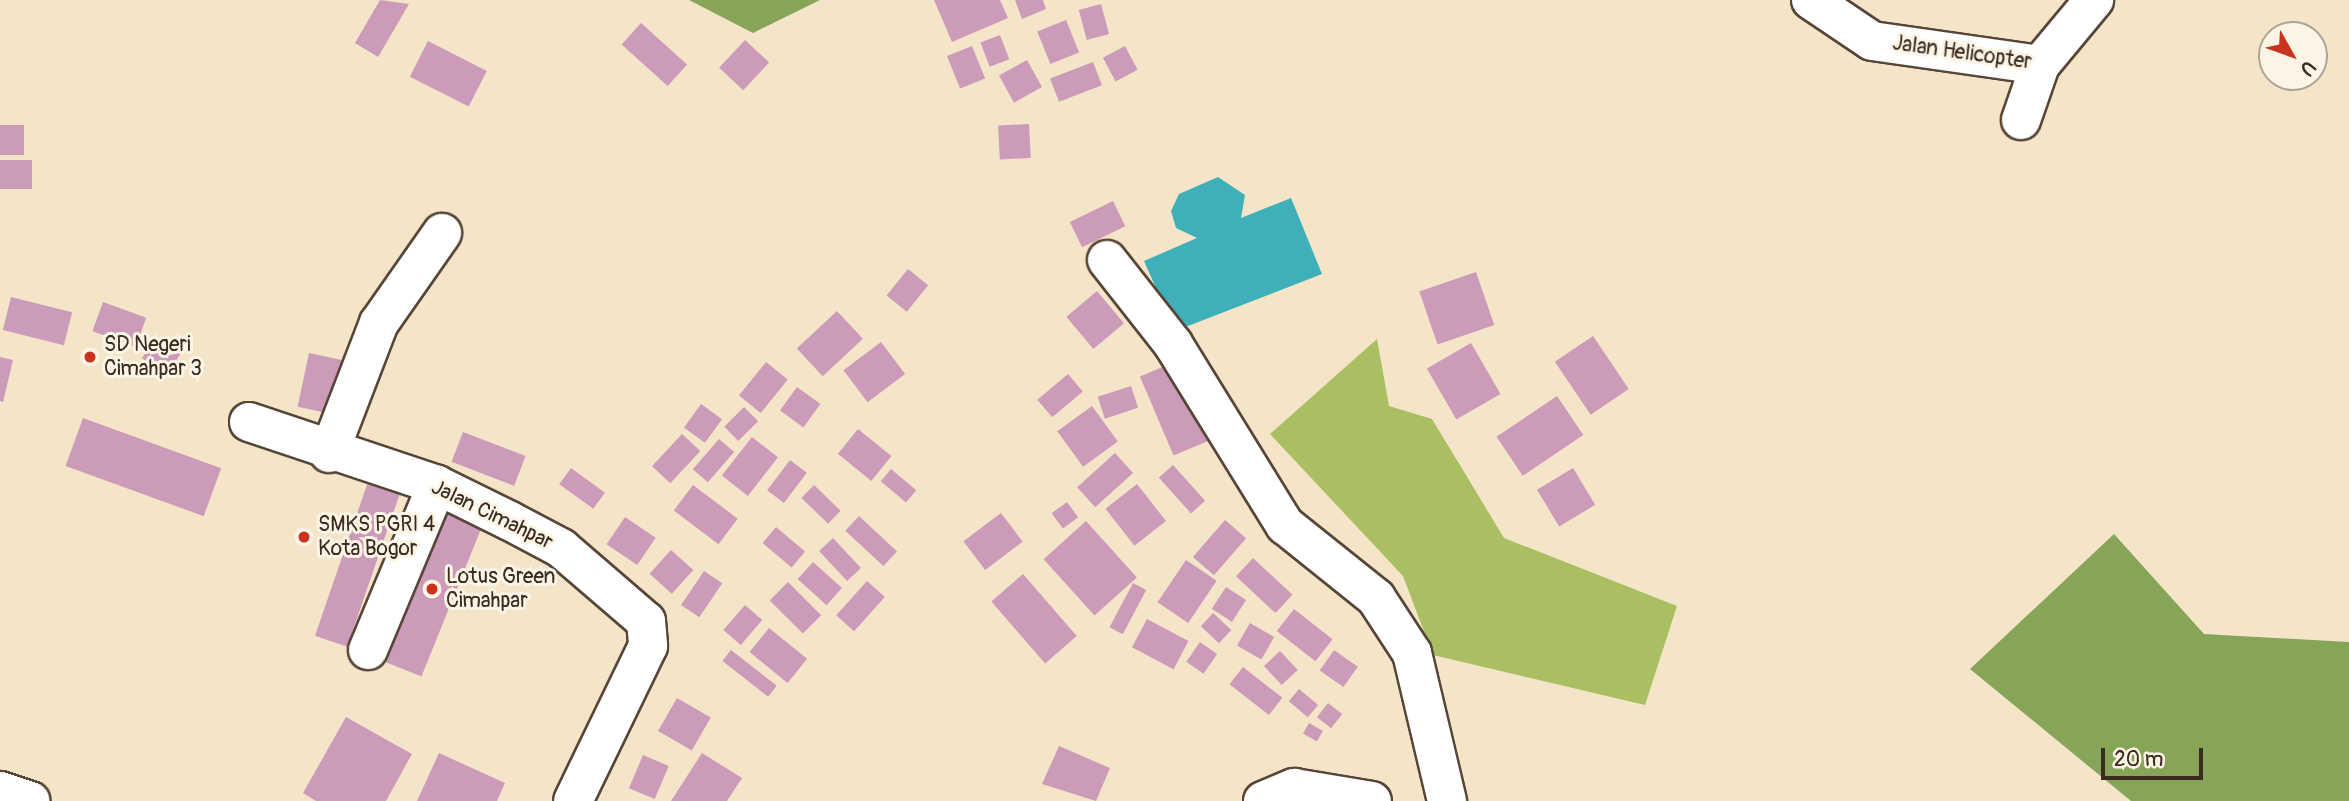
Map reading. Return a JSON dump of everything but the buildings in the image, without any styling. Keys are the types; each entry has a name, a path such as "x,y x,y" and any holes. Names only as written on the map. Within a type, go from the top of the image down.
{"street":[{"name":"Jalan Helicopter","path":"1811,0 1872,41 2040,65 2094,0"},
{"path":"2021,120 2040,65"},
{"path":"329,453 379,323 442,233"},
{"path":"1107,260 1173,344 1286,525 1376,598 1412,653 1447,801"},
{"name":"Jalan Cimahpar","path":"249,422 329,453 437,485 562,548 646,621 648,646 573,801"},
{"path":"368,650 437,485"},
{"path":"1263,801 1294,788 1371,801"},
{"path":"0,790 30,801"}],"green space":[{"path":"689,0 820,0 753,33"},
{"path":"1377,339 1389,406 1432,419 1504,538 1677,606 1645,705 1433,655 1403,576 1270,434"},
{"path":"2114,534 2204,634 2349,642 2349,801 2131,801 1970,669"}],"water":[{"path":"1218,177 1245,195 1241,218 1291,198 1322,274 1175,331 1144,261 1197,238 1176,228 1171,211 1179,194"}],"place":[{"name":"SD Negeri Cimahpar 3","path":"90,357"},
{"name":"SMKS PGRI 4 Kota Bogor","path":"304,537"},
{"name":"Lotus Green Cimahpar","path":"432,589"}]}
